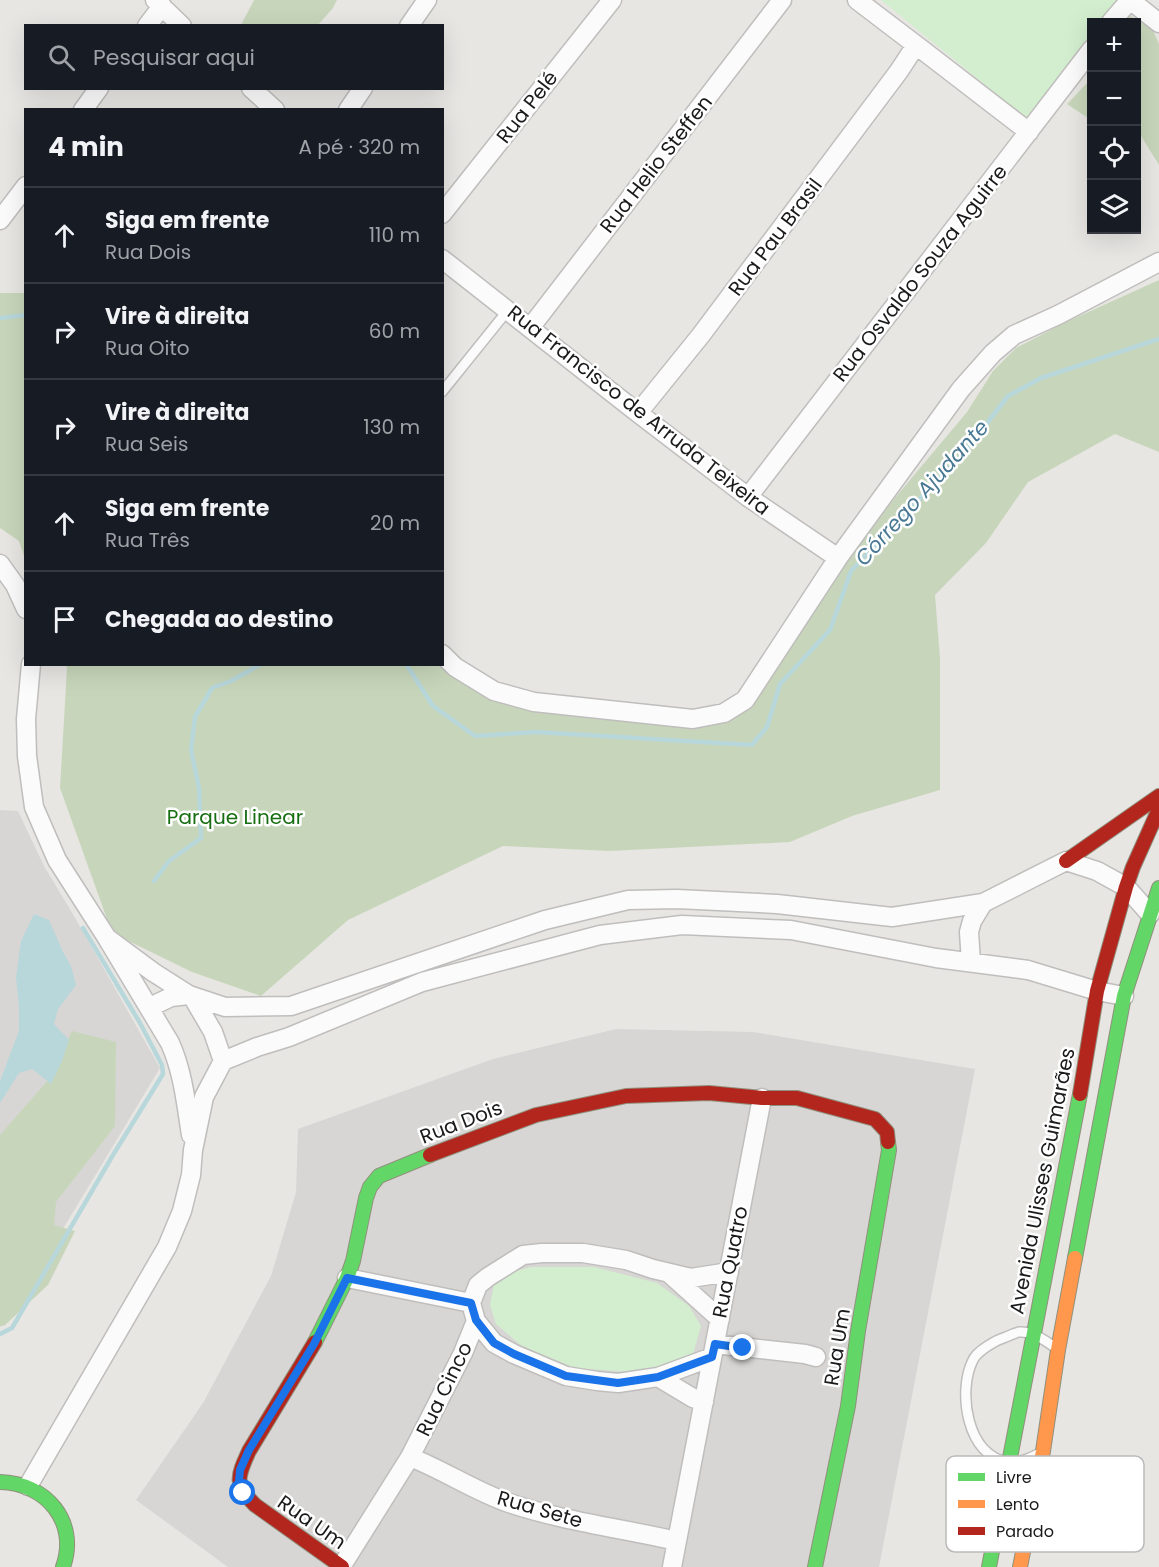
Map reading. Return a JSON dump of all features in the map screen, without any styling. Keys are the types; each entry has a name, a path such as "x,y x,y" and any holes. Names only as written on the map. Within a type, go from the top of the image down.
{"street":[{"path":"410,24 427,0"},
{"name":"Rua Pelé","path":"444,211 612,0"},
{"name":"Rua Helio Steffen","path":"530,328 782,0"},
{"path":"857,0 912,51 1029,132"},
{"path":"1114,18 1130,0 1159,23"},
{"path":"148,24 158,3 180,24"},
{"name":"Rua Pau Brasil","path":"638,413 701,335 912,51"},
{"name":"Rua Osvaldo Souza Aguirre","path":"748,497 1087,56"},
{"path":"84,108 98,90"},
{"path":"253,90 273,108"},
{"path":"349,108 362,90"},
{"path":"0,220 24,189"},
{"name":"Rua Francisco de Arruda Teixeira","path":"444,261 748,497 838,558"},
{"path":"444,656 455,668 494,692 534,702 693,719 724,713 745,700 838,558 961,389 993,353 1014,335 1058,315 1159,262"},
{"path":"0,564 15,585 24,605"},
{"path":"31,666 26,719 27,756 34,807 57,860 150,1007 170,1043 183,1081 193,1150"},
{"path":"107,938 190,996 225,1007 291,1006 545,920 628,900 676,899 777,904 892,917 983,903 1066,861 1159,796"},
{"name":"Avenida Ulisses Guimarães","path":"1011,1456 1077,1112 1097,991 1126,887 1159,809"},
{"path":"1066,861 1097,871 1126,887 1150,914"},
{"path":"1042,1456 1058,1350 1124,996 1159,888"},
{"path":"971,962 969,932 972,921 983,903"},
{"path":"28,1486 167,1247 182,1211 191,1175 193,1150 204,1097 223,1061 289,1037 422,982 600,935 682,925 791,930 936,957 1028,970 1097,991 1124,996"},
{"path":"150,1007 171,997 190,996"},
{"path":"190,996 213,1032 223,1061"},
{"name":"Rua Dois","path":"239,1481 240,1470 249,1450 314,1344 347,1278 353,1261 366,1198 370,1187 379,1176 536,1114 626,1096 709,1093 762,1098 797,1098 875,1119 887,1132"},
{"name":"Rua Quatro","path":"672,1567 762,1098"},
{"name":"Rua Um","path":"816,1567 852,1383 858,1331 889,1150 887,1132"},
{"path":"347,1278 471,1303 478,1285 523,1255 582,1253 626,1260 691,1278 729,1272"},
{"path":"666,1271 720,1319"},
{"name":"Rua Cinco","path":"341,1567 410,1456 463,1353 476,1320 471,1303"},
{"path":"476,1320 494,1343 514,1354 566,1376 618,1383 658,1377 714,1351 805,1354 816,1357"},
{"path":"463,1353 494,1343"},
{"path":"658,1377 704,1402"},
{"name":"Rua Sete","path":"410,1456 477,1490 533,1511 677,1541"},
{"path":"0,1482 8,1481 28,1486 46,1498 60,1514 67,1535 67,1557 63,1567"},
{"name":"Rua Um","path":"239,1481 243,1493 255,1505 341,1567"},
{"name":"Avenida Ulisses Guimarães","path":"989,1567 992,1552"},
{"path":"1020,1567 1023,1552"}],"lane":[{"path":"444,390 508,310"},
{"path":"992,1456 982,1449 970,1426 966,1383 973,1358 996,1340 1019,1332 1033,1334 1058,1350"},
{"path":"1034,1456 1043,1451"}],"shaded area":[{"path":"0,810 18,811 44,866 160,1068 5,1325 0,1327"},
{"path":"616,1029 753,1032 975,1069 879,1567 228,1567 136,1500 203,1403 271,1276 296,1192 298,1129 493,1059"}],"green space":[{"path":"254,0 337,0 319,24 242,24"},
{"path":"881,0 1123,0 1107,18 1087,18 1087,44 1027,119"},
{"path":"1141,21 1151,26 1159,44 1159,165 1141,136"},
{"path":"1087,83 1087,117 1067,104"},
{"name":"Parque Linear","path":"1159,280 1159,452 1115,434 1028,482 986,543 935,595 940,658 940,790 852,816 790,842 610,851 503,846 348,920 261,996 192,972 112,933 60,788 66,666 444,665 489,694 723,717 837,567 967,412 993,371 1016,348 1064,323"},
{"path":"0,293 24,293 24,556 19,541 0,528"},
{"path":"72,1031 116,1042 115,1126 56,1202 54,1225 75,1231 48,1285 5,1325 0,1326 0,1135 50,1078"},
{"path":"532,1267 594,1267 657,1283 689,1306 701,1326 693,1354 668,1369 629,1372 575,1368 522,1346 496,1324 490,1305 494,1284 510,1272"}],"water":[{"path":"34,914 49,920 71,966 76,985 58,1009 54,1024 69,1040 51,1084 32,1069 19,1073 0,1103 0,1081 19,1031 16,977 21,941"}],"waterway":[{"name":"Córrego Ajudante","path":"0,318 24,315"},
{"name":"Córrego Ajudante","path":"407,666 433,706 475,736 536,732 752,745 767,727 780,684 830,630 851,571 967,449 1008,396 1041,378 1159,339"},
{"path":"154,881 169,861 201,838 199,788 191,750 195,717 212,688 231,681 257,666"},
{"path":"0,1334 12,1328 163,1074 162,1065 140,1023 83,928"}],"traffic: fast":[{"path":"1075,1258 1124,996 1159,888"},
{"path":"1010,1456 1080,1094"},
{"path":"815,1567 848,1406 858,1331 889,1150 888,1142"},
{"path":"315,1342 347,1278 370,1187 379,1176 430,1155"},
{"path":"0,1482 32,1489 55,1508 66,1535 67,1550 63,1567"},
{"path":"989,1567 992,1552"}],"traffic: slow":[{"path":"1042,1456 1075,1258"},
{"path":"1020,1567 1023,1552"}],"traffic: jam":[{"path":"1066,861 1159,796"},
{"path":"1080,1094 1097,991 1126,887 1159,809"},
{"path":"430,1155 536,1115 626,1096 709,1093 762,1098 797,1098 875,1119 887,1132 888,1142"},
{"path":"315,1342 249,1451 242,1467 240,1480 248,1498 255,1505 342,1567"}],"route":[{"path":"243,1493 239,1481 240,1470 249,1450 314,1344 347,1278 471,1303 476,1320 494,1343 566,1376 618,1383 658,1377 712,1357 715,1344 743,1348"}]}
